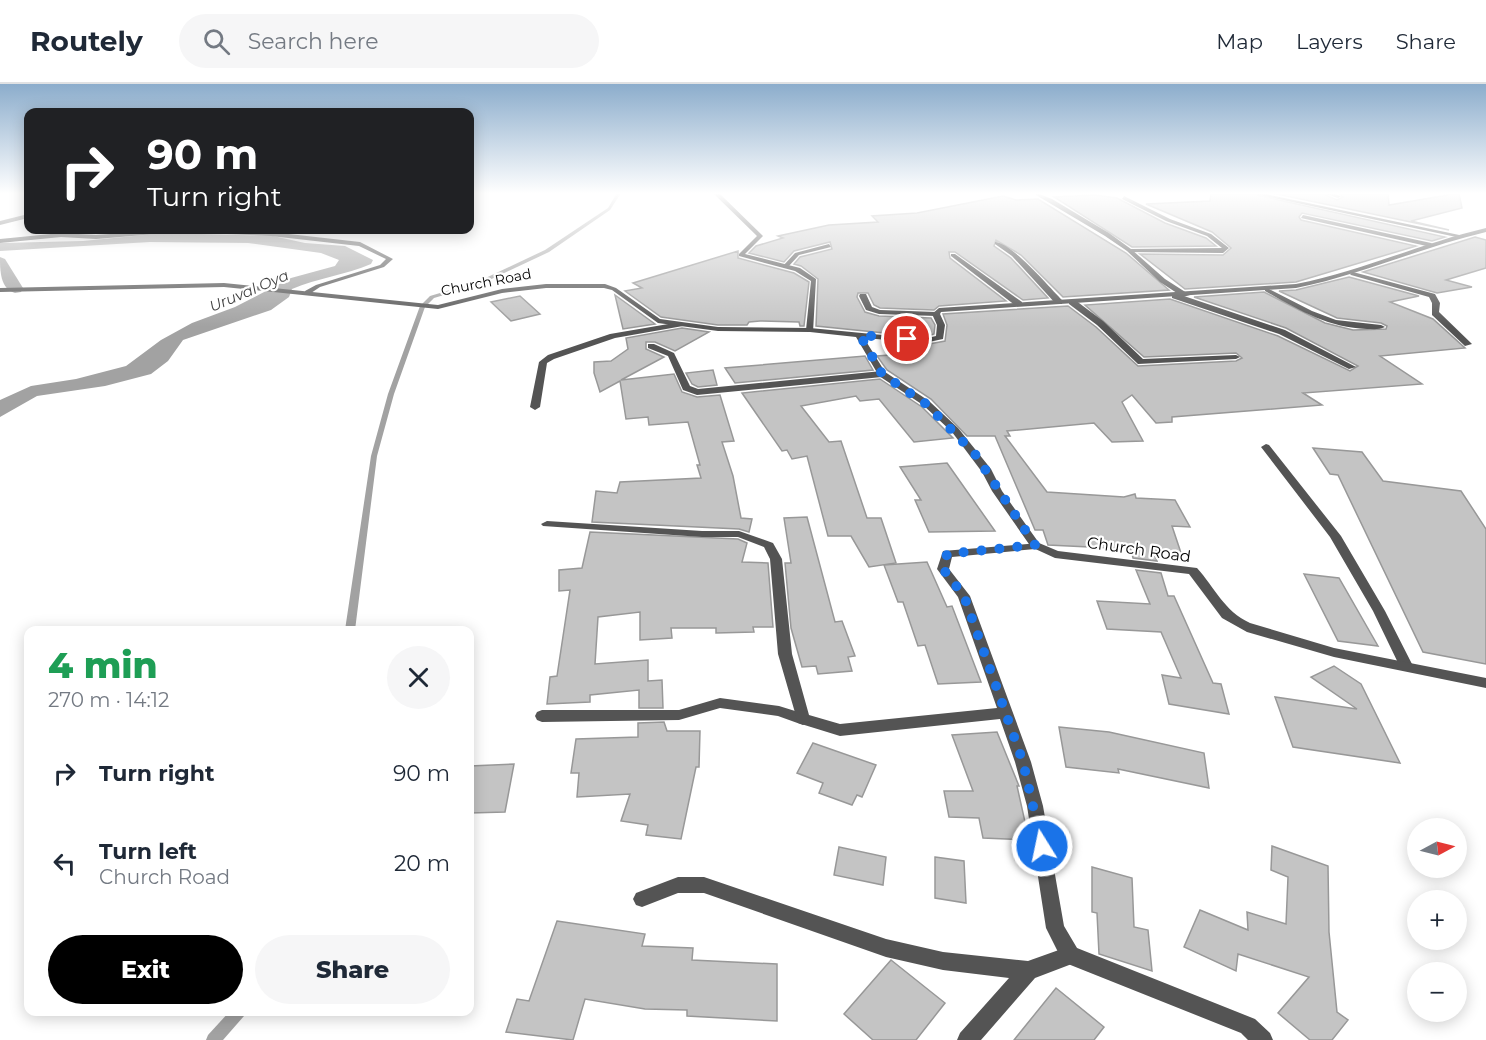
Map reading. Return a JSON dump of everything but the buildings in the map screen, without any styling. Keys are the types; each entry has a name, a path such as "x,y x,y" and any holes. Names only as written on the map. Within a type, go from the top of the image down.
{"street":[{"path":"0,242 38,238"},
{"path":"303,238 360,244 390,259 382,266 318,286 308,293"},
{"path":"758,238 741,255 769,265 786,266 814,279 810,330"},
{"path":"1111,238 1130,251 1157,278 1186,295"},
{"path":"1130,251 1223,252 1226,248 1212,238"},
{"path":"1397,238 1431,245"},
{"path":"863,296 869,308 879,312 936,314 939,310 1019,304 1268,290 1327,281 1353,274 1456,238"},
{"path":"997,243 1014,255 1059,302"},
{"path":"786,266 797,254 829,246"},
{"path":"953,255 1019,304"},
{"path":"1353,274 1432,296 1436,303 1435,313 1468,344"},
{"name":"Church Road","path":"0,290 159,285 256,287 438,307 502,291 535,287 604,286 614,289 658,321 729,329 810,330 934,340 940,338 942,332 936,314"},
{"path":"1268,290 1318,318 1340,326 1381,327"},
{"path":"1175,296 1282,332 1352,367"},
{"path":"1072,302 1100,323 1141,363 1236,357"},
{"path":"535,407 543,363 551,357 613,336 680,324"},
{"path":"860,335 882,374 926,404 955,430 987,471 997,491 1035,545 947,554 943,569 964,596 1023,762 1035,806 1055,928 1070,955 1248,1026 1263,1040"},
{"path":"651,346 671,355 686,388 697,392 882,374"},
{"path":"1266,447 1335,536 1379,611 1406,666"},
{"path":"547,524 627,527 702,534 739,534 769,545 776,559 785,654 803,719"},
{"name":"Church Road","path":"1035,545 1056,554 1193,570 1205,583 1215,603 1233,620 1258,631 1314,648 1486,683"},
{"path":"542,716 679,715 720,703 779,711 840,730 1005,713"},
{"path":"642,899 678,885 704,885 886,948 943,961 1028,971 1070,955"},
{"path":"967,1040 1028,971"}],"shaded area":[{"path":"118,238 280,238 305,243 345,246 373,260 371,264 361,268 292,289 289,297 271,310 183,340 168,361 151,374 105,386 37,396 0,417 0,400 31,386 76,379 126,366 161,340 192,323 235,307 291,278 335,266 339,260 321,253 248,243 150,242 0,251 0,243"}],"waterway":[{"path":"351,626 374,456 391,394 423,306 432,297 479,283 547,251 567,238"},
{"path":"0,262 15,288"},
{"path":"213,1040 235,1016"}],"route":[{"path":"907,339 860,335 882,374 942,417 975,454 997,491 1035,545 947,554 943,569 964,596 1023,762 1035,806 1042,846"}],"water label":[{"name":"Uruval Oya","path":"249,291"}]}
